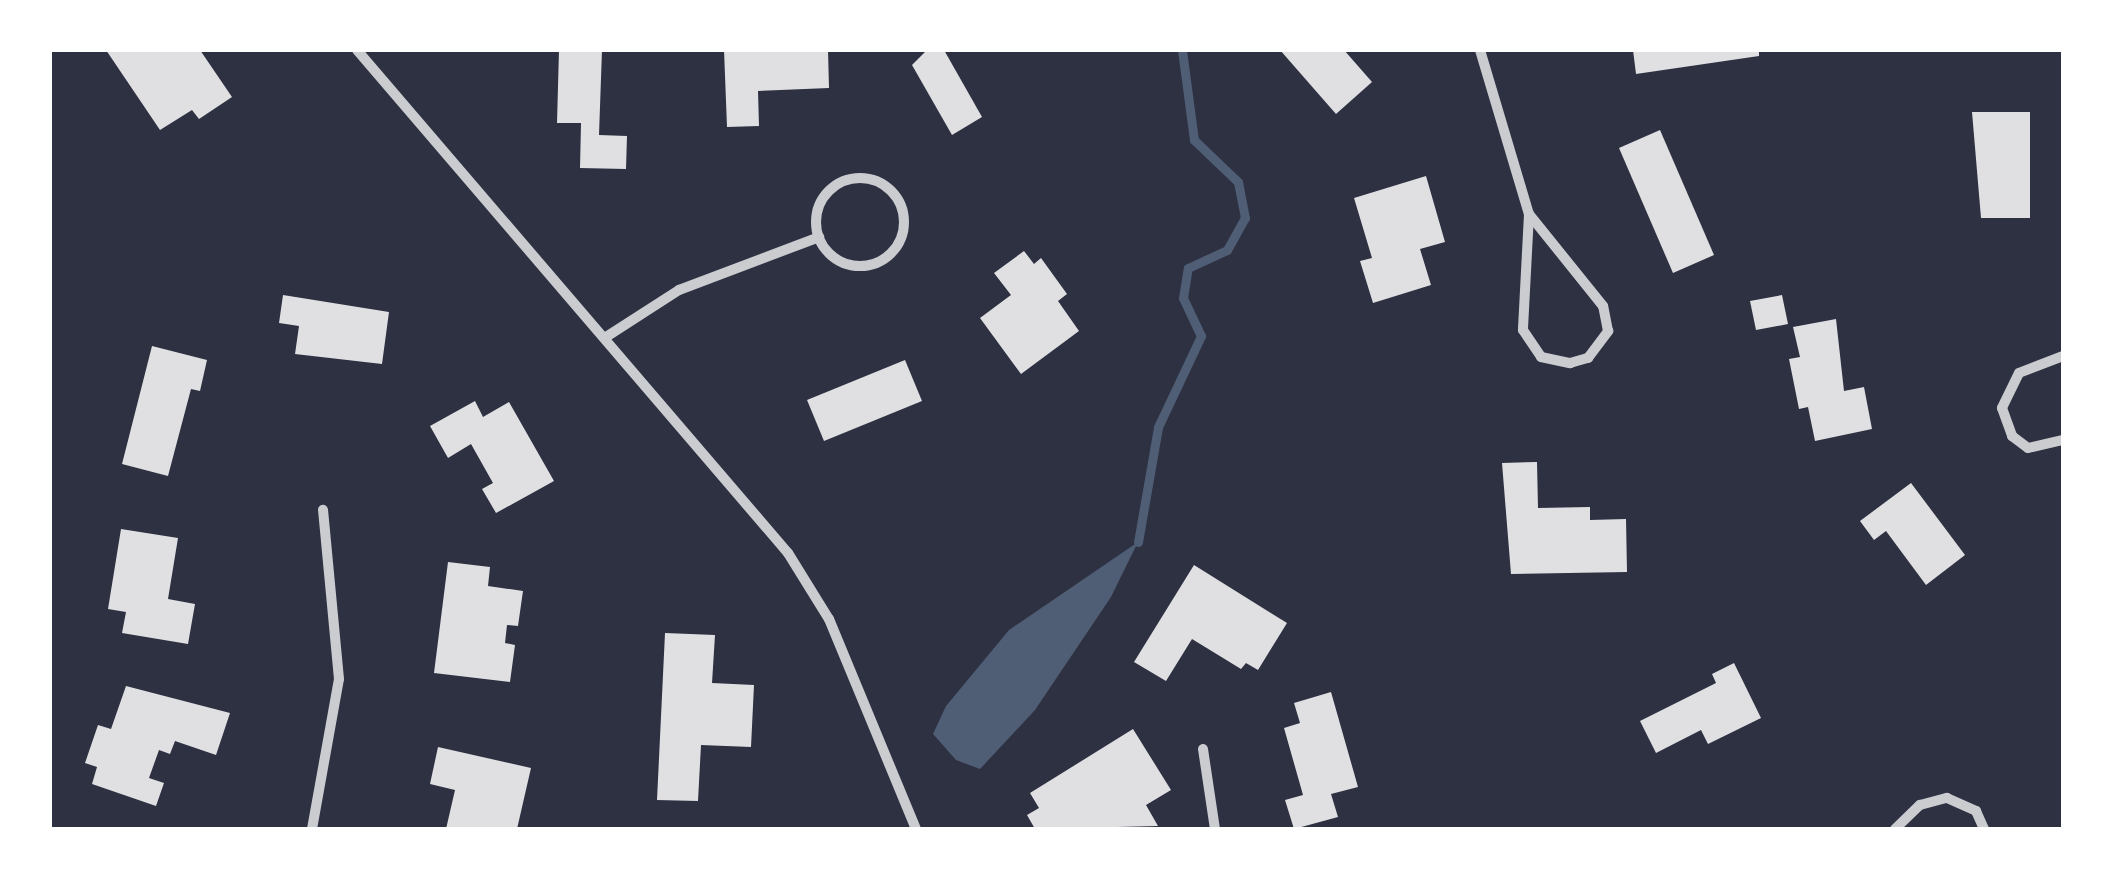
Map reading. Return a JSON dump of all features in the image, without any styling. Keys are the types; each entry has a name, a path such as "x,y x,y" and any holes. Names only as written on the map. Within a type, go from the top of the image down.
{"street":[{"path":"357,50 606,336 814,592 916,829"},
{"path":"1480,50 1529,214 1524,330 1541,357 1570,363 1588,358 1608,332 1603,306 1529,214"},
{"path":"850,178 879,181 900,202 904,231 899,245 876,264 848,265 818,238 825,194 850,178"},
{"path":"606,336 679,290 818,238"},
{"path":"2063,356 2019,374 2002,408 2012,436 2028,448 2063,440"},
{"path":"312,829 339,678 323,510"},
{"path":"1204,749 1216,829"},
{"path":"1895,829 1920,805 1947,798 1976,811 1984,829"}],"water":[{"path":"1138,542 1111,597 1035,710 980,769 956,760 933,734 946,706 1009,630"}],"building":[{"path":"106,50 200,50 232,97 199,119 192,110 160,130"},
{"path":"559,50 602,50 599,135 627,136 626,169 580,168 581,123 557,123"},
{"path":"724,50 828,50 829,88 758,91 759,126 727,127"},
{"path":"927,50 944,50 982,117 952,135 912,65"},
{"path":"1280,50 1344,50 1372,82 1336,114"},
{"path":"1633,50 1759,50 1759,56 1636,74"},
{"path":"1972,112 2030,112 2030,218 1981,218"},
{"path":"1660,130 1714,255 1673,273 1619,148"},
{"path":"1426,176 1445,242 1420,249 1431,285 1373,303 1360,261 1372,258 1354,198"},
{"path":"1024,251 1034,264 1041,258 1067,294 1058,301 1079,331 1021,374 980,318 1011,295 994,273"},
{"path":"283,295 389,312 382,364 295,354 299,326 279,323"},
{"path":"1782,295 1788,324 1756,330 1750,301"},
{"path":"1836,319 1844,391 1864,387 1872,429 1815,441 1808,407 1799,409 1789,359 1800,357 1793,327"},
{"path":"152,346 207,360 200,391 191,389 168,476 122,464"},
{"path":"905,360 922,401 824,441 807,400"},
{"path":"475,401 483,417 509,402 554,481 496,513 482,489 493,483 471,444 448,458 430,426"},
{"path":"1537,462 1538,508 1590,507 1590,520 1626,519 1627,572 1511,574 1502,463"},
{"path":"1911,483 1965,555 1926,585 1886,531 1874,540 1860,521"},
{"path":"121,529 178,538 168,599 195,604 188,644 122,633 126,612 108,609"},
{"path":"448,562 490,567 488,586 523,591 518,626 507,625 505,643 515,645 510,682 434,673"},
{"path":"1194,565 1287,623 1258,670 1246,663 1241,669 1192,639 1166,681 1134,662"},
{"path":"665,633 715,635 712,683 754,685 751,747 701,745 698,801 657,800"},
{"path":"1734,663 1761,718 1708,744 1701,730 1656,753 1640,721 1716,683 1712,674"},
{"path":"126,686 230,713 216,755 175,741 170,754 159,750 149,778 164,783 156,806 92,784 97,767 85,763 98,725 111,729"},
{"path":"1331,692 1358,787 1331,794 1338,817 1294,829 1285,800 1303,795 1284,728 1300,723 1294,703"},
{"path":"1133,729 1171,790 1146,805 1158,826 1035,829 1027,815 1039,808 1030,793"},
{"path":"438,747 531,768 517,829 446,829 455,790 430,784"}],"waterway":[{"path":"1138,542 1158,427 1201,336 1183,298 1188,268 1227,250 1245,218 1238,182 1194,140 1182,50"}]}
